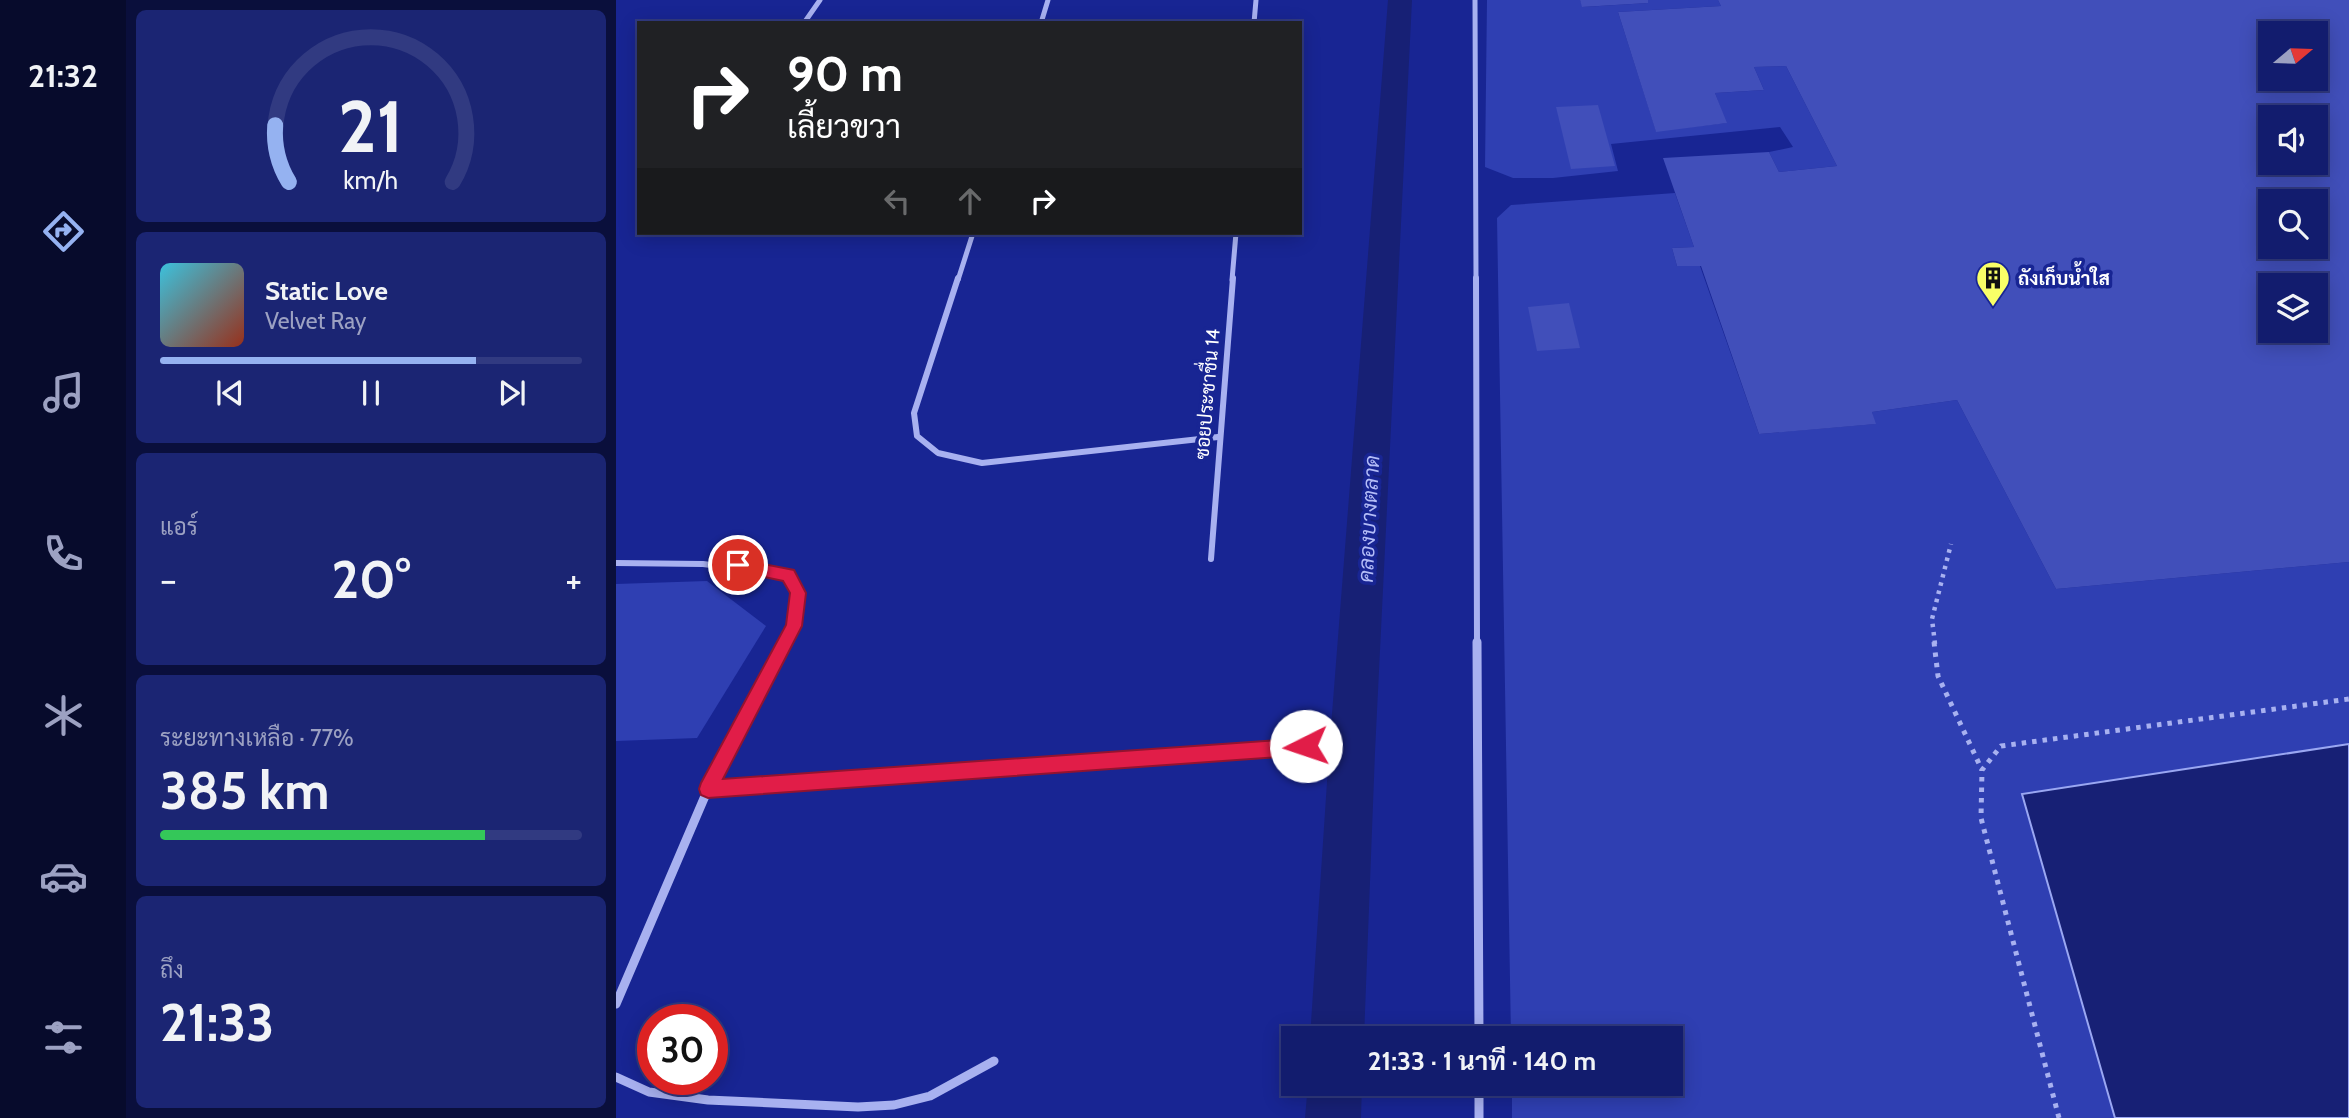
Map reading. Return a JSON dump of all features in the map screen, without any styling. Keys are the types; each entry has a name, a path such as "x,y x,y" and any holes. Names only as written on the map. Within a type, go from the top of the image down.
{"street":[{"path":"805,21 820,0"},
{"path":"1042,21 1048,0"},
{"path":"1254,21 1256,0"},
{"path":"1475,0 1479,1026"},
{"path":"972,235 914,412 917,436 938,453 982,463 1218,437"},
{"name":"ซอยประชาชื่น 14","path":"1211,559 1218,437 1236,235"},
{"path":"616,563 738,565 789,575 798,593 794,626 708,789 616,1004"},
{"path":"708,789 1306,746"},
{"path":"616,1077 649,1092 708,1100 894,1105 930,1096 994,1061"},
{"path":"1479,1096 1479,1118"}],"path":[{"path":"1951,544 1932,620 1938,676 1982,770 1981,818 2059,1118"},
{"path":"1982,770 2001,746 2349,699"}],"shaded area":[{"path":"1487,0 1580,0 1583,7 1648,3 1648,0 1718,0 1721,6 1618,12 1656,131 1726,123 1715,93 1764,90 1754,67 1786,66 1837,166 1779,172 1769,152 1793,147 1780,127 1611,144 1618,171 1553,178 1513,178 1485,167"},
{"path":"1675,193 1694,247 1672,248 1677,266 1700,266 1759,434 1875,424 1872,412 1957,400 2056,589 2349,562 2349,744 2022,794 2115,1118 1512,1118 1512,1096 1683,1096 1683,1026 1511,1026 1497,218 1511,205"},
{"path":"707,581 766,626 697,738 616,741 616,584"},
{"path":"2349,744 2349,1118 2115,1118 2022,794"}],"building":[{"path":"1580,0 1648,0 1648,3 1582,7"},
{"name":"ถังเก็บน้ำใส","path":"1718,0 2349,0 2349,562 2056,589 1957,400 1872,412 1876,424 1759,434 1701,266 1677,266 1672,248 1694,247 1663,158 1769,152 1779,172 1837,166 1786,66 1754,67 1764,90 1715,93 1727,123 1656,132 1618,12 1721,6"},
{"path":"1598,105 1615,166 1571,169 1556,107"},
{"path":"1569,303 1580,348 1537,351 1528,307"}],"waterway":[{"name":"คลองบางตลาด","path":"1338,1026 1352,752 1400,0"},
{"name":"คลองบางตลาด","path":"1333,1118 1334,1096"}],"place":[{"name":"ถังเก็บน้ำใส","path":"1993,308"}],"route":[{"path":"738,565 789,575 798,593 794,626 708,789 1306,746"}]}
